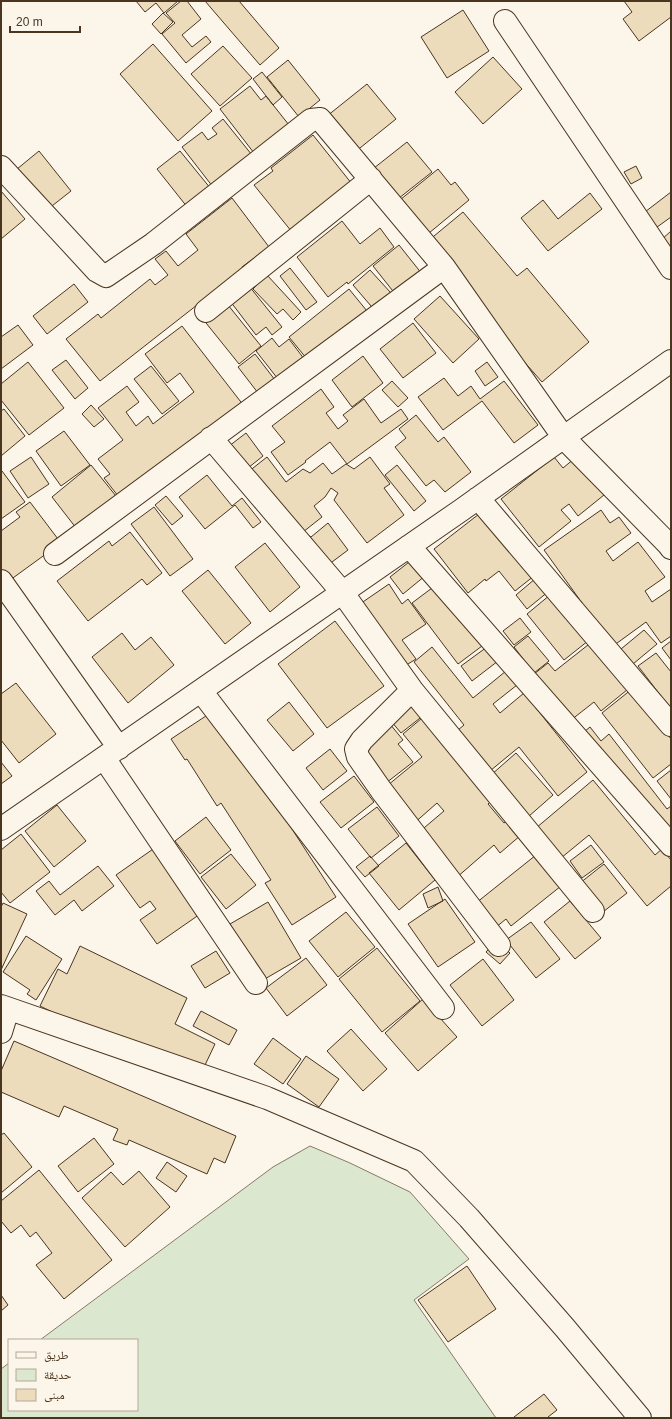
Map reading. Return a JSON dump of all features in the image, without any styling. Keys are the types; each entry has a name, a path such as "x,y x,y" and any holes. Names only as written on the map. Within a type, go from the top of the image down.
{"street":[{"path":"505,21 671,268"},
{"path":"1,168 97,271 106,276 153,244 311,120 320,119 444,267 564,438 671,548"},
{"path":"206,311 371,179"},
{"path":"55,554 444,267"},
{"path":"1,829 564,438 671,360"},
{"path":"211,438 342,592 412,690 593,911"},
{"path":"478,498 671,724"},
{"path":"409,546 671,845"},
{"path":"1,581 256,983"},
{"path":"412,690 362,740 356,749 358,756 381,790 499,945"},
{"path":"201,691 443,1008"},
{"path":"1,1032 4,1008 267,1098 414,1161 469,1218 640,1418"}],"green space":[{"path":"310,1146 350,1163 410,1192 469,1259 414,1300 496,1418 1,1418 1,1369 8,1364 8,1411 138,1411 138,1339 41,1339 273,1167"}],"building":[{"path":"136,1 178,1 164,13 156,3 145,12"},
{"path":"181,1 187,1 201,19 182,35 192,47 206,36 211,42 186,63 162,34 175,23 166,13"},
{"path":"205,1 239,1 279,48 260,65"},
{"path":"624,1 671,1 671,17 639,41 623,19 632,12"},
{"path":"463,10 489,51 447,78 421,37"},
{"path":"163,13 173,22 161,34 152,24"},
{"path":"153,44 212,111 178,141 120,74"},
{"path":"223,46 252,78 220,106 191,74"},
{"path":"493,57 522,89 483,124 455,92"},
{"path":"288,60 320,100 299,117 267,77"},
{"path":"262,72 282,97 273,105 253,79"},
{"path":"367,84 396,119 355,152 327,116"},
{"path":"250,86 261,100 266,96 289,125 254,153 220,109"},
{"path":"223,119 252,155 213,187 182,147 202,132 208,140 217,134 212,128"},
{"path":"313,135 352,184 292,232 254,185 273,171 271,168"},
{"path":"407,142 432,172 394,202 369,172"},
{"path":"39,151 71,191 43,213 11,174"},
{"path":"180,151 211,189 188,208 157,169"},
{"path":"636,166 642,178 631,184 624,172"},
{"path":"438,169 451,185 455,182 469,200 423,238 395,204"},
{"path":"1,191 25,219 1,239"},
{"path":"671,192 671,217 653,230 641,215"},
{"path":"590,193 602,209 548,251 521,218 543,200 558,219"},
{"path":"232,198 269,247 100,381 66,339 98,314 101,318 150,279 155,285 168,275 155,259 166,251 178,266 198,250 186,234"},
{"path":"463,212 517,276 527,268 589,342 542,382 422,246"},
{"path":"342,221 360,244 380,228 394,247 348,284 347,282 328,297 297,257"},
{"path":"671,231 671,252 660,241"},
{"path":"399,245 430,284 404,305 373,266"},
{"path":"290,268 317,302 306,310 280,276"},
{"path":"370,270 401,304 383,320 353,285"},
{"path":"267,275 301,312 293,320 283,309 277,314 253,289"},
{"path":"74,284 88,302 47,334 33,316"},
{"path":"249,286 282,327 272,335 266,327 256,335 230,301"},
{"path":"349,289 376,322 316,370 289,337"},
{"path":"440,296 479,339 453,363 414,319"},
{"path":"228,305 261,346 239,364 206,323"},
{"path":"413,323 436,353 403,378 380,349"},
{"path":"18,325 33,345 1,369 1,337"},
{"path":"182,326 244,406 122,501 104,478 110,474 98,459 123,440 98,408 127,386 139,402 126,412 136,426 148,416 153,424 194,392 180,373 167,383 145,354"},
{"path":"272,338 279,347 289,339 311,368 285,388 256,351"},
{"path":"255,354 282,389 265,402 238,367"},
{"path":"363,356 383,383 352,407 332,380"},
{"path":"66,360 88,388 75,399 52,370"},
{"path":"28,362 64,408 29,435 1,400 1,384"},
{"path":"487,362 498,377 485,386 475,371"},
{"path":"151,366 179,401 162,414 134,379"},
{"path":"444,378 458,396 471,386 480,399 504,381 538,425 514,443 482,401 443,430 418,397"},
{"path":"392,381 408,398 398,407 382,390"},
{"path":"321,389 334,407 326,413 338,429 348,421 343,415 364,399 381,423 401,409 408,419 347,464 330,442 288,475 271,452 285,442 272,426"},
{"path":"91,405 104,419 94,427 82,414"},
{"path":"4,409 25,436 1,456 1,411"},
{"path":"416,415 438,442 444,437 471,472 445,492 434,480 426,486 395,447 406,438 399,429"},
{"path":"64,431 90,465 61,486 36,451"},
{"path":"246,433 263,456 238,476 220,453"},
{"path":"31,457 49,484 28,498 10,471"},
{"path":"267,457 286,482 303,469 310,473 323,463 332,474 346,464 354,469 370,457 390,484 384,488 404,515 367,543 334,500 338,493 331,488 325,497 314,506 322,517 303,532 311,537 328,523 348,550 324,568 243,476"},
{"path":"554,457 563,468 575,458 604,495 578,516 569,504 561,510 571,521 539,547 501,499"},
{"path":"91,465 120,501 80,533 52,497"},
{"path":"397,465 426,501 414,511 385,475"},
{"path":"2,471 25,502 1,519 1,472"},
{"path":"207,475 232,506 242,498 261,522 253,528 235,505 205,529 179,497"},
{"path":"166,496 183,516 172,525 155,505"},
{"path":"30,502 61,543 6,583 1,576 1,531 20,517 16,512"},
{"path":"154,507 193,559 170,576 131,524"},
{"path":"488,507 539,572 515,591 499,571 486,581 485,579 468,593 434,549"},
{"path":"601,510 610,523 619,517 631,533 606,551 613,561 638,542 665,577 645,591 652,602 671,589 671,636 661,643 646,622 613,646 544,550"},
{"path":"130,532 162,573 147,585 142,579 88,621 57,581 109,541 112,546"},
{"path":"265,543 300,587 270,612 235,567"},
{"path":"418,555 431,571 403,594 390,577"},
{"path":"208,570 251,623 225,644 182,591"},
{"path":"542,573 554,587 527,609 516,595"},
{"path":"440,582 486,643 458,664 412,603"},
{"path":"389,584 402,604 408,599 426,624 402,640 416,659 400,669 357,606"},
{"path":"556,590 593,637 564,660 527,614"},
{"path":"520,618 531,632 514,645 503,631"},
{"path":"335,621 384,686 327,728 278,664"},
{"path":"644,630 657,644 633,664 621,649"},
{"path":"122,633 135,650 151,637 174,665 128,703 92,657"},
{"path":"528,636 549,661 534,673 514,647"},
{"path":"593,641 638,681 601,711 594,702 566,724 529,678 548,663 555,671"},
{"path":"671,641 671,660 662,648"},
{"path":"432,647 473,698 506,671 517,685 493,704 500,713 524,693 587,772 558,796 519,747 490,771 458,730 464,725 414,662"},
{"path":"487,647 498,661 472,681 461,666"},
{"path":"656,653 671,672 671,709 638,666"},
{"path":"16,683 56,734 19,763 1,740 1,694"},
{"path":"632,689 671,739 671,764 653,778 602,713"},
{"path":"414,693 429,711 401,733 386,715"},
{"path":"289,702 314,734 293,751 267,720"},
{"path":"215,710 336,897 292,925 265,883 271,880 221,803 217,806 187,759 185,760 171,739"},
{"path":"428,713 496,797 488,804 504,823 508,820 521,835 500,853 494,845 456,878 418,833 444,811 437,803 412,825 382,790 422,757 403,734"},
{"path":"390,724 403,740 398,744 413,762 386,783 359,749"},
{"path":"590,727 601,741 609,734 667,809 671,806 671,831 579,736"},
{"path":"330,749 347,771 323,790 306,768"},
{"path":"516,753 553,795 528,817 491,775"},
{"path":"1,762 12,776 1,784"},
{"path":"671,770 671,799 657,781"},
{"path":"354,776 374,802 341,828 320,802"},
{"path":"593,780 655,855 662,849 671,860 671,886 647,906 589,835 561,858 536,828"},
{"path":"57,805 86,841 54,867 25,831"},
{"path":"377,807 399,836 371,858 348,829"},
{"path":"206,817 231,850 200,874 175,841"},
{"path":"21,834 50,872 10,903 1,892 1,850"},
{"path":"406,843 435,880 399,910 369,873"},
{"path":"591,845 604,862 582,878 570,861"},
{"path":"156,847 203,912 157,944 140,920 156,909 150,901 140,908 116,875"},
{"path":"231,854 256,885 226,909 201,877"},
{"path":"536,855 561,886 511,926 506,919 495,928 476,903"},
{"path":"370,856 379,866 365,877 356,867"},
{"path":"604,864 627,893 603,912 580,883"},
{"path":"98,866 114,886 82,911 74,900 55,915 36,891 49,881 60,895"},
{"path":"438,887 443,901 428,908 423,894"},
{"path":"445,899 475,942 438,967 408,924"},
{"path":"570,901 601,938 575,959 544,922"},
{"path":"268,902 301,958 263,980 230,924"},
{"path":"3,903 27,914 1,970 1,907"},
{"path":"346,912 375,947 338,977 309,941"},
{"path":"531,922 560,959 536,978 506,940"},
{"path":"26,936 62,959 36,1000 27,994 30,990 3,972"},
{"path":"496,941 510,953 500,964 486,952"},
{"path":"80,946 187,998 175,1024 215,1044 197,1082 40,1006 58,969 67,974"},
{"path":"377,948 420,1001 382,1032 339,979"},
{"path":"216,951 230,973 205,988 191,966"},
{"path":"306,958 327,985 287,1016 266,988"},
{"path":"483,959 514,1000 482,1026 450,985"},
{"path":"423,999 457,1037 418,1071 385,1033"},
{"path":"201,1011 237,1030 229,1045 193,1026"},
{"path":"351,1029 387,1069 363,1091 327,1051"},
{"path":"273,1038 301,1059 283,1084 254,1064"},
{"path":"14,1041 236,1136 225,1163 214,1158 207,1174 129,1140 127,1145 113,1140 118,1129 64,1106 59,1117 1,1092 1,1071"},
{"path":"306,1056 339,1079 319,1107 287,1084"},
{"path":"4,1133 32,1167 1,1193 1,1135"},
{"path":"94,1138 114,1164 78,1192 58,1166"},
{"path":"167,1162 187,1176 176,1192 156,1178"},
{"path":"39,1170 112,1260 64,1299 36,1265 52,1253 36,1232 30,1237 21,1225 11,1233 1,1221 1,1201"},
{"path":"139,1171 170,1207 125,1247 82,1198 111,1172 123,1185"},
{"path":"467,1266 496,1309 448,1342 418,1300"},
{"path":"1,1295 8,1305 1,1311"},
{"path":"544,1394 557,1410 548,1418 514,1418 514,1417"}]}
